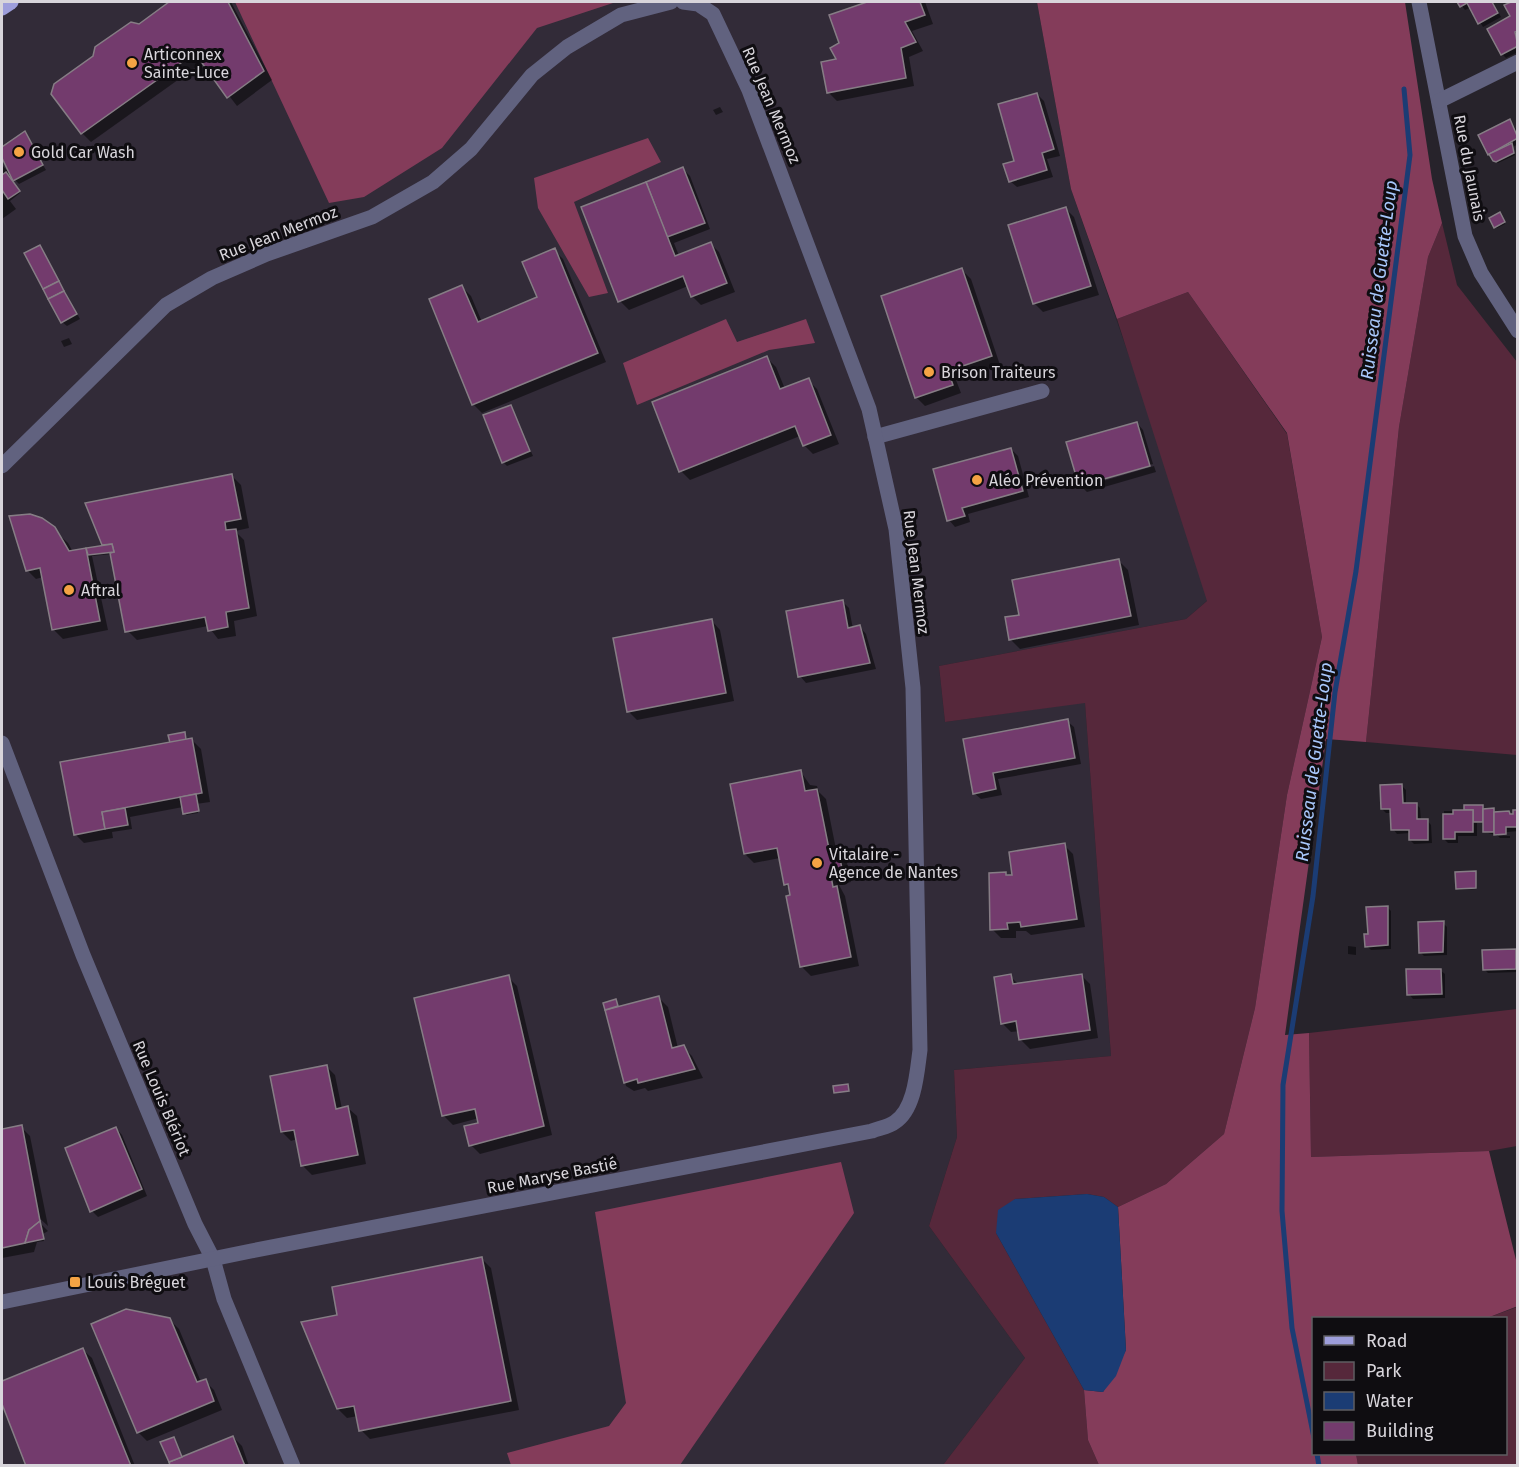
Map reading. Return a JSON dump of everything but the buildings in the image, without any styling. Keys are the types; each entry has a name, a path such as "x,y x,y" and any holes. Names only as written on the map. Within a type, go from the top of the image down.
{"main road":[{"path":"2,8 10,2"}],"street":[{"name":"Rue Jean Mermoz","path":"2,466 166,305 212,278 267,254 372,217 432,182 471,149 532,75 567,47 621,15 671,2"},
{"name":"Rue Jean Mermoz","path":"683,2 698,4 713,14 748,90 869,409 896,529 913,688 920,1050 917,1076 908,1105 896,1122"},
{"name":"Rue du Jaunais","path":"1419,2 1466,236 1481,273 1516,327"},
{"path":"1438,101 1518,62"},
{"path":"875,437 1042,391"},
{"name":"Rue Louis Blériot","path":"2,743 83,955 195,1224 213,1259 224,1299 293,1466"},
{"name":"Rue Maryse Bastié","path":"2,1302 826,1141 872,1131 896,1122"}],"shaded area":[{"path":"2,2 1037,2 1071,189 1137,379 1208,600 1186,619 939,666 945,722 1085,702 1111,1056 954,1070 957,1137 929,1226 1025,1358 943,1465 2,1466"},
{"path":"235,2 616,2 537,28 442,148 364,197 329,203"},
{"path":"1037,2 1405,2 1432,179 1442,223 1428,257 1399,427 1366,742 1326,739 1285,1035 1309,1033 1311,1157 1489,1151 1517,1264 1518,1306 1490,1317 1312,1317 1312,1455 1356,1455 1358,1465 1099,1465 1088,1440 1084,1390 1103,1392 1126,1350 1118,1207 1166,1184 1224,1134 1255,1008 1287,795 1322,637 1287,433 1188,292 1117,319 1071,189"},
{"path":"648,138 661,162 574,202 608,293 589,297 538,208 534,178"},
{"path":"726,319 737,342 806,319 815,343 769,350 637,405 623,363"},
{"path":"841,1162 854,1213 680,1465 511,1465 507,1453 609,1426 626,1403 595,1212"}],"green space":[{"path":"1442,223 1457,285 1517,362 1517,755 1366,742 1399,427 1428,257"},
{"path":"1188,292 1287,434 1322,637 1287,795 1255,1008 1224,1134 1166,1184 1118,1207 1104,1197 1087,1194 1015,1199 996,1233 1084,1390 1088,1440 1099,1465 943,1465 1025,1358 929,1226 957,1137 954,1070 1111,1056 1085,703 945,722 939,666 1186,619 1207,601 1117,319"},
{"path":"1517,1009 1517,1146 1489,1151 1311,1157 1309,1033"},
{"path":"1517,1307 1517,1465 1358,1465 1356,1455 1507,1455 1507,1317 1490,1317"}],"water":[{"path":"1087,1194 1104,1197 1118,1207 1126,1350 1116,1376 1103,1392 1084,1390 996,1233 998,1210 1015,1199"}],"waterway":[{"name":"Ruisseau de Guette-Loup","path":"1312,1428 1292,1328 1282,1211 1283,1085 1313,896 1335,692 1356,571 1410,155 1404,89"},
{"name":"Ruisseau de Guette-Loup","path":"1317,1455 1319,1466"}],"place":[{"name":"Articonnex Sainte-Luce","path":"132,63"},
{"name":"Gold Car Wash","path":"19,152"},
{"name":"Brison Traiteurs","path":"929,372"},
{"name":"Aléo Prévention","path":"977,480"},
{"name":"Aftral","path":"69,590"},
{"name":"Vitalaire - Agence de Nantes","path":"817,863"},
{"name":"Louis Bréguet","path":"75,1282"}]}
